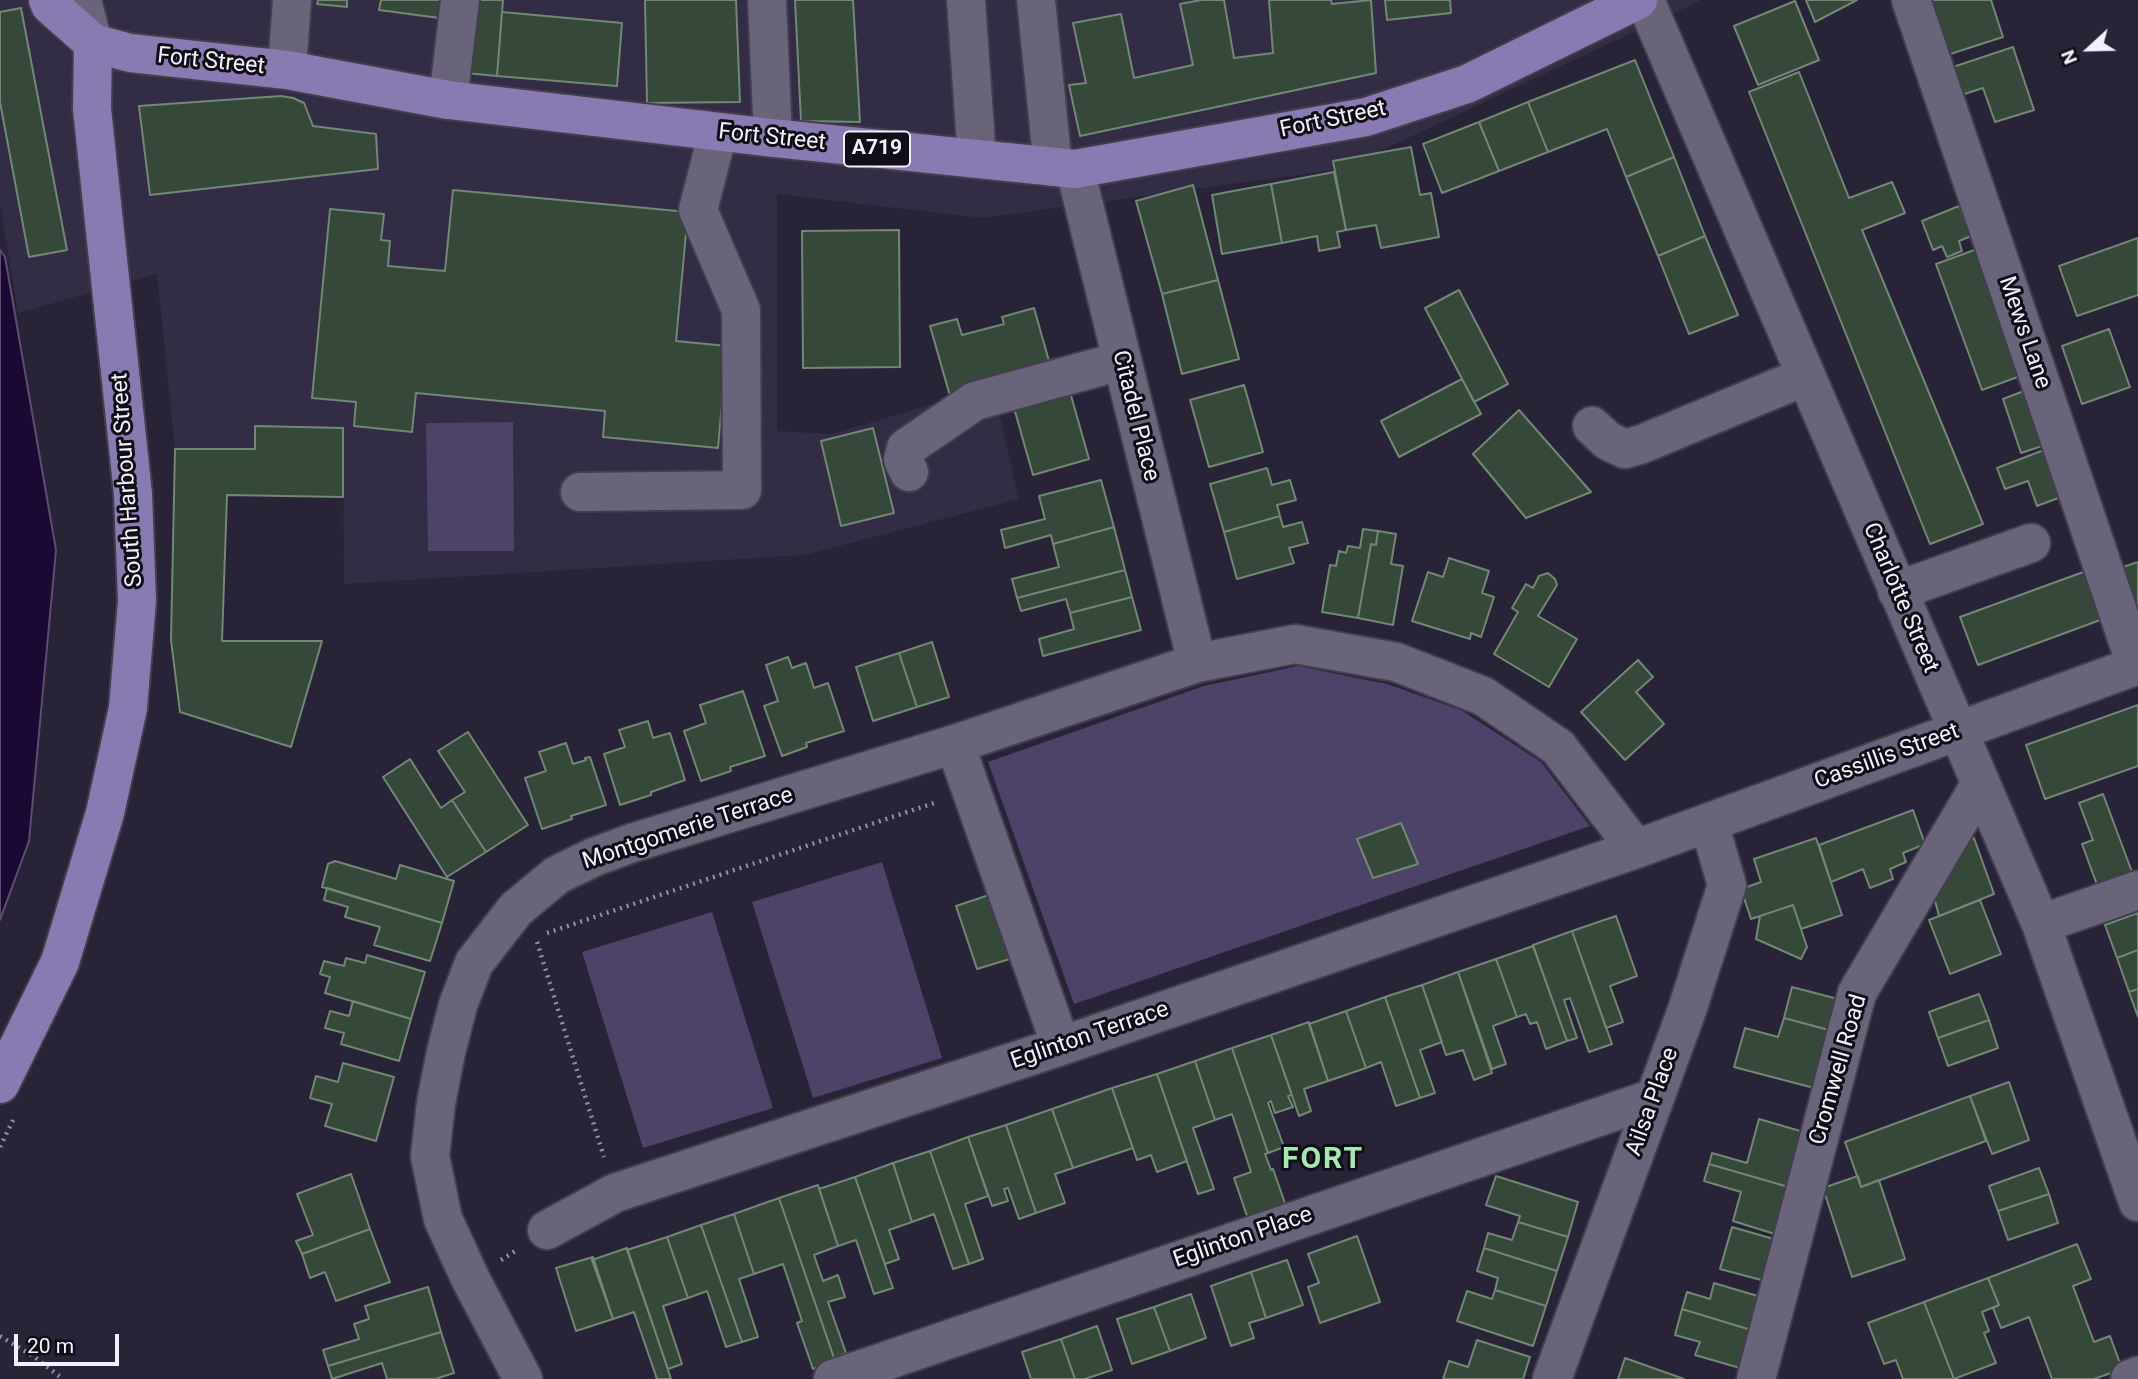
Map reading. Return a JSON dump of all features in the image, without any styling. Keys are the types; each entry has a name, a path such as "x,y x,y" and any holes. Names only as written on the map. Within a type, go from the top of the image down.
{"main road":[{"name":"A719","path":"48,0 50,5 93,43"},
{"name":"Fort Street","path":"93,43 130,53 286,70 448,100 718,132 1064,168 1366,117 1467,84 1638,0"},
{"name":"South Harbour Street","path":"0,1084 60,961 105,813 128,708 137,601 133,494 92,109 93,43"}],"street":[{"path":"82,0 93,43"},
{"path":"286,70 292,0"},
{"path":"448,100 460,0"},
{"path":"767,0 773,138"},
{"path":"966,0 977,159"},
{"name":"Citadel Place","path":"1037,0 1064,168 1121,361 1197,663"},
{"name":"Charlotte Street","path":"1645,0 2041,924 2138,1202"},
{"name":"Mews Lane","path":"1911,0 2137,665"},
{"path":"580,492 742,490 741,310 698,210 718,132"},
{"path":"909,472 903,460 906,447 975,401 1121,361"},
{"path":"1592,426 1608,441 1625,449 1806,376"},
{"path":"1897,591 2031,543"},
{"name":"Montgomerie Terrace","path":"523,1379 471,1280 443,1219 430,1156 436,1103 458,1005 474,963 516,909 557,874 632,843 955,744 1197,663 1295,644 1396,662 1483,696 1558,747 1636,849"},
{"name":"Cassillis Street","path":"1636,849 2137,665"},
{"path":"955,744 1061,1046"},
{"name":"Cromwell Road","path":"1756,1379 1857,993 1980,785"},
{"name":"Ailsa Place","path":"1552,1379 1687,1010 1727,885 1709,822"},
{"name":"Eglinton Terrace","path":"547,1230 615,1193 1061,1046 1636,849"},
{"path":"2041,924 2138,890"},
{"name":"Eglinton Place","path":"833,1379 1654,1098"},
{"path":"2130,1379 2138,1376"}],"path":[{"path":"615,1193 536,937 939,802"},
{"path":"471,1280 547,1230"},
{"path":"0,1336 63,1379"}],"shaded area":[{"path":"0,0 1702,0 1342,169 982,218 777,194 777,431 832,434 993,386 1019,499 805,555 344,584 343,428 255,427 255,449 175,449 157,274 18,313 0,203"},
{"path":"0,250 5,257 56,550 29,841 0,920"},
{"path":"513,422 514,551 428,551 426,423"},
{"path":"1298,666 1387,684 1461,710 1541,762 1590,826 1074,1004 988,762 1204,686"},
{"path":"882,862 942,1058 813,1098 752,902"},
{"path":"712,912 773,1108 643,1148 582,952"}],"building":[{"path":"318,0 347,0 347,7 317,4"},
{"path":"381,0 450,0 447,19 379,10"},
{"path":"471,0 503,0 497,76 465,73"},
{"path":"645,0 736,0 740,102 647,103"},
{"path":"795,0 853,0 860,122 801,121"},
{"path":"1224,0 1234,58 1273,53 1269,0 1331,0 1332,4 1371,0 1376,73 1080,136 1069,85 1086,83 1073,23 1121,14 1134,78 1193,65 1180,4"},
{"path":"1385,0 1450,0 1451,13 1387,20"},
{"path":"1806,0 1857,0 1815,22"},
{"path":"1922,0 1991,0 2003,37 1941,57"},
{"path":"1795,1 1819,60 1758,85 1734,26"},
{"path":"21,8 67,250 29,257 0,102 0,12"},
{"path":"502,12 622,23 617,86 497,76"},
{"path":"2013,47 2034,110 1995,122 1983,88 1955,97 1947,69"},
{"path":"1635,60 1674,157 1626,177 1607,129 1548,152 1528,102"},
{"path":"1799,72 1849,198 1892,182 1905,213 1862,230 1983,524 1930,544 1749,92"},
{"path":"281,96 304,103 313,126 376,134 378,169 150,195 139,106"},
{"path":"1528,102 1548,152 1499,171 1479,122"},
{"path":"1479,122 1499,171 1442,193 1423,144"},
{"path":"1411,147 1420,195 1431,193 1439,237 1381,248 1376,225 1346,230 1333,161"},
{"path":"1674,157 1705,236 1658,256 1626,177"},
{"path":"1334,172 1346,230 1337,232 1340,247 1319,251 1317,236 1282,243 1271,184"},
{"path":"1271,184 1282,243 1222,254 1212,195"},
{"path":"1193,185 1218,280 1162,294 1136,201"},
{"path":"453,190 688,212 676,341 727,346 718,448 603,437 605,411 416,393 412,432 354,426 356,402 312,398 330,209 384,214 381,240 390,241 388,266 445,271"},
{"path":"1959,206 1971,236 1959,241 1962,251 1947,257 1942,246 1933,250 1922,221"},
{"path":"899,230 900,367 803,368 802,231"},
{"path":"1705,236 1738,315 1689,334 1658,256"},
{"path":"2138,238 2138,295 2077,316 2059,266"},
{"path":"1977,249 2023,375 1982,390 1936,264"},
{"path":"1218,280 1239,359 1182,374 1162,294"},
{"path":"1459,290 1508,384 1474,402 1425,308"},
{"path":"1034,308 1051,368 950,396 930,326 957,319 962,335 1004,324 1002,317"},
{"path":"2109,329 2130,387 2082,404 2062,346"},
{"path":"1462,379 1481,414 1399,457 1381,421"},
{"path":"1068,385 1089,459 1033,475 1012,401"},
{"path":"1244,385 1263,452 1209,467 1190,400"},
{"path":"2024,391 2042,446 2021,453 2003,399"},
{"path":"1519,410 1591,492 1526,518 1473,454"},
{"path":"255,426 343,428 343,497 227,495 222,641 322,641 291,747 180,712 171,640 175,449 255,449"},
{"path":"873,428 894,513 841,526 821,441"},
{"path":"2044,450 2061,497 2037,506 2028,481 2005,489 1997,468"},
{"path":"1267,468 1272,485 1290,480 1296,500 1277,505 1280,516 1224,532 1210,484"},
{"path":"1101,480 1114,527 1053,544 1051,535 1005,548 1001,530 1045,519 1039,496"},
{"path":"1280,516 1283,527 1302,522 1308,543 1289,548 1294,563 1237,579 1224,532"},
{"path":"1114,527 1125,570 1017,598 1012,579 1059,567 1053,544"},
{"path":"1363,529 1378,531 1376,545 1371,544 1358,618 1322,612 1330,565 1336,566 1339,551 1346,553 1348,546 1360,548"},
{"path":"1378,531 1396,534 1391,564 1403,566 1393,625 1358,618 1371,544 1376,545"},
{"path":"1449,558 1489,571 1482,593 1494,597 1481,637 1471,633 1470,639 1412,621 1428,572 1443,577"},
{"path":"2138,562 2138,607 2130,609 2117,569"},
{"path":"1125,570 1132,597 1070,613 1066,599 1021,611 1017,598"},
{"path":"2086,571 2103,619 1978,665 1960,617"},
{"path":"1548,573 1557,585 1538,616 1577,639 1549,687 1494,654 1518,612 1512,608 1526,584 1533,588 1539,576"},
{"path":"1132,597 1141,630 1043,656 1039,639 1074,629 1070,613"},
{"path":"932,642 949,697 917,707 899,653"},
{"path":"899,653 917,707 873,721 856,667"},
{"path":"788,657 792,668 806,663 814,688 828,683 844,731 806,743 807,747 782,756 764,706 778,701 766,665"},
{"path":"1638,660 1653,677 1636,692 1664,724 1625,760 1581,712"},
{"path":"743,691 765,756 730,767 731,771 701,781 684,731 706,723 700,705"},
{"path":"2138,705 2138,766 2045,799 2026,745"},
{"path":"648,721 653,738 670,733 685,780 620,805 604,754 625,747 619,730"},
{"path":"468,732 528,825 486,852 452,800 465,792 438,751"},
{"path":"566,743 573,764 590,757 606,805 542,829 525,778 546,771 539,752"},
{"path":"410,759 441,808 452,800 486,852 447,877 383,777"},
{"path":"2103,794 2135,880 2100,893 2082,844 2093,840 2079,803"},
{"path":"1913,810 1925,844 1903,853 1906,862 1890,869 1893,879 1870,888 1863,869 1831,882 1819,845"},
{"path":"1401,823 1418,864 1373,878 1357,839"},
{"path":"1816,838 1842,915 1801,929 1793,905 1751,919 1741,889 1761,882 1754,859"},
{"path":"1974,838 1994,894 1939,916 1933,893 1960,847"},
{"path":"335,861 396,879 400,865 454,881 442,923 322,887 328,864"},
{"path":"327,888 442,923 430,961 374,945 380,927 345,917 348,907 324,900"},
{"path":"992,894 1013,958 977,969 956,906"},
{"path":"1980,900 2001,954 1950,974 1929,920"},
{"path":"1793,905 1807,947 1801,959 1756,939 1760,916"},
{"path":"2138,913 2138,950 2117,958 2105,925"},
{"path":"1616,916 1637,976 1610,986 1623,1022 1606,1028 1572,931"},
{"path":"1572,931 1612,1044 1589,1052 1570,998 1564,1000 1577,1038 1567,1041 1533,945"},
{"path":"1533,946 1567,1041 1546,1049 1537,1022 1530,1024 1526,1014 1517,1017 1496,959"},
{"path":"2138,950 2138,989 2129,992 2117,958"},
{"path":"367,955 425,972 411,1019 325,993 330,977 320,974 324,961 344,966 346,958 365,963"},
{"path":"1496,959 1517,1017 1493,1026 1506,1064 1492,1069 1458,972"},
{"path":"1458,972 1492,1073 1474,1080 1463,1050 1446,1055 1422,985"},
{"path":"1422,985 1442,1042 1420,1050 1435,1093 1420,1098 1385,997"},
{"path":"1792,987 1838,999 1829,1030 1784,1018"},
{"path":"2138,989 2138,1017 2129,992"},
{"path":"1979,994 1989,1020 1938,1038 1929,1012"},
{"path":"1385,997 1420,1098 1396,1106 1381,1062 1366,1068 1346,1011"},
{"path":"353,1001 411,1019 399,1061 341,1044 344,1033 325,1028 330,1011 349,1016"},
{"path":"1346,1011 1366,1068 1328,1081 1309,1024"},
{"path":"1784,1018 1829,1030 1814,1088 1734,1067 1745,1028 1778,1037"},
{"path":"1989,1020 1998,1048 1948,1066 1938,1038"},
{"path":"1309,1022 1328,1081 1304,1089 1311,1111 1299,1116 1271,1035"},
{"path":"1271,1035 1292,1095 1288,1096 1293,1107 1275,1113 1271,1101 1268,1103 1284,1147 1268,1153 1232,1048"},
{"path":"1232,1048 1268,1153 1265,1154 1286,1206 1248,1219 1234,1178 1251,1172 1232,1114 1215,1120 1195,1061"},
{"path":"1195,1061 1215,1120 1193,1128 1214,1189 1198,1194 1157,1074"},
{"path":"343,1063 394,1077 376,1141 325,1126 332,1104 310,1098 316,1076 338,1082"},
{"path":"1157,1074 1187,1161 1157,1172 1151,1155 1137,1160 1112,1088"},
{"path":"2009,1082 2029,1140 1992,1154 1970,1096"},
{"path":"1112,1088 1133,1148 1073,1168 1052,1109"},
{"path":"1970,1096 1986,1141 1861,1187 1845,1142"},
{"path":"1052,1109 1073,1168 1055,1174 1065,1203 1036,1213 1006,1125"},
{"path":"1759,1119 1807,1133 1792,1188 1709,1164 1712,1153 1747,1163"},
{"path":"1006,1125 1036,1213 1019,1219 1008,1188 1004,1189 1008,1201 992,1206 968,1137"},
{"path":"968,1137 988,1196 965,1204 983,1259 969,1264 930,1151"},
{"path":"930,1151 969,1264 953,1269 934,1214 912,1222 893,1163"},
{"path":"893,1163 912,1222 889,1230 899,1259 885,1264 855,1177"},
{"path":"1709,1164 1792,1188 1778,1235 1733,1221 1741,1192 1704,1181"},
{"path":"2039,1168 2049,1194 1998,1211 1989,1186"},
{"path":"351,1174 370,1229 302,1254 296,1241 313,1235 297,1194"},
{"path":"1496,1176 1578,1202 1568,1237 1518,1222 1520,1216 1486,1205"},
{"path":"1858,1176 1861,1187 1879,1180 1905,1259 1852,1277 1823,1188"},
{"path":"855,1177 893,1288 874,1294 856,1240 838,1246 819,1189"},
{"path":"818,1185 838,1246 814,1255 823,1281 838,1275 845,1297 828,1302 846,1353 834,1358 779,1198"},
{"path":"2049,1194 2058,1223 2008,1240 1998,1211"},
{"path":"779,1198 835,1361 813,1369 797,1323 802,1321 783,1264 754,1274 734,1214"},
{"path":"734,1214 754,1274 739,1279 758,1337 742,1342 701,1225"},
{"path":"1518,1222 1568,1237 1557,1271 1484,1248 1488,1233 1512,1240"},
{"path":"701,1225 742,1342 726,1347 707,1291 688,1298 667,1237"},
{"path":"1732,1227 1777,1240 1765,1281 1720,1269"},
{"path":"370,1229 390,1282 336,1301 325,1272 310,1278 302,1254"},
{"path":"1357,1236 1380,1302 1320,1323 1308,1287 1319,1283 1308,1254"},
{"path":"667,1237 688,1298 663,1306 682,1364 668,1369 627,1250"},
{"path":"2077,1244 2091,1279 2073,1286 2094,1342 2110,1336 2122,1369 2094,1379 2052,1379 2029,1317 2001,1328 1993,1308 1999,1305 1988,1278"},
{"path":"627,1248 671,1379 657,1379 634,1312 613,1319 592,1260"},
{"path":"1484,1248 1557,1271 1546,1306 1495,1290 1498,1278 1477,1271"},
{"path":"593,1257 613,1319 576,1331 556,1268"},
{"path":"1287,1260 1303,1305 1266,1318 1251,1272"},
{"path":"1251,1272 1266,1318 1249,1323 1254,1338 1231,1346 1211,1286"},
{"path":"1988,1278 1999,1305 1982,1312 1989,1331 1984,1333 1996,1363 1954,1379 1924,1302"},
{"path":"1714,1283 1761,1297 1751,1330 1682,1309 1687,1292 1710,1299"},
{"path":"428,1287 441,1332 328,1366 323,1350 359,1339 354,1324 369,1319 365,1306"},
{"path":"1495,1290 1546,1306 1533,1346 1457,1321 1467,1291 1492,1299"},
{"path":"1191,1294 1206,1338 1170,1351 1154,1307"},
{"path":"1924,1302 1954,1379 1903,1379 1896,1360 1884,1364 1868,1323"},
{"path":"1154,1307 1170,1351 1132,1364 1117,1319"},
{"path":"1682,1309 1751,1330 1740,1368 1695,1355 1700,1342 1675,1335"},
{"path":"1097,1326 1112,1370 1085,1379 1075,1379 1061,1339"},
{"path":"441,1332 454,1373 435,1379 387,1379 382,1363 332,1379 328,1366"},
{"path":"1061,1339 1075,1379 1031,1379 1022,1352"},
{"path":"1477,1340 1530,1357 1523,1379 1443,1379 1449,1361 1468,1367"},
{"path":"1625,1358 1684,1379 1618,1379"}],"district":[{"name":"FORT","path":"1323,1160"}]}
